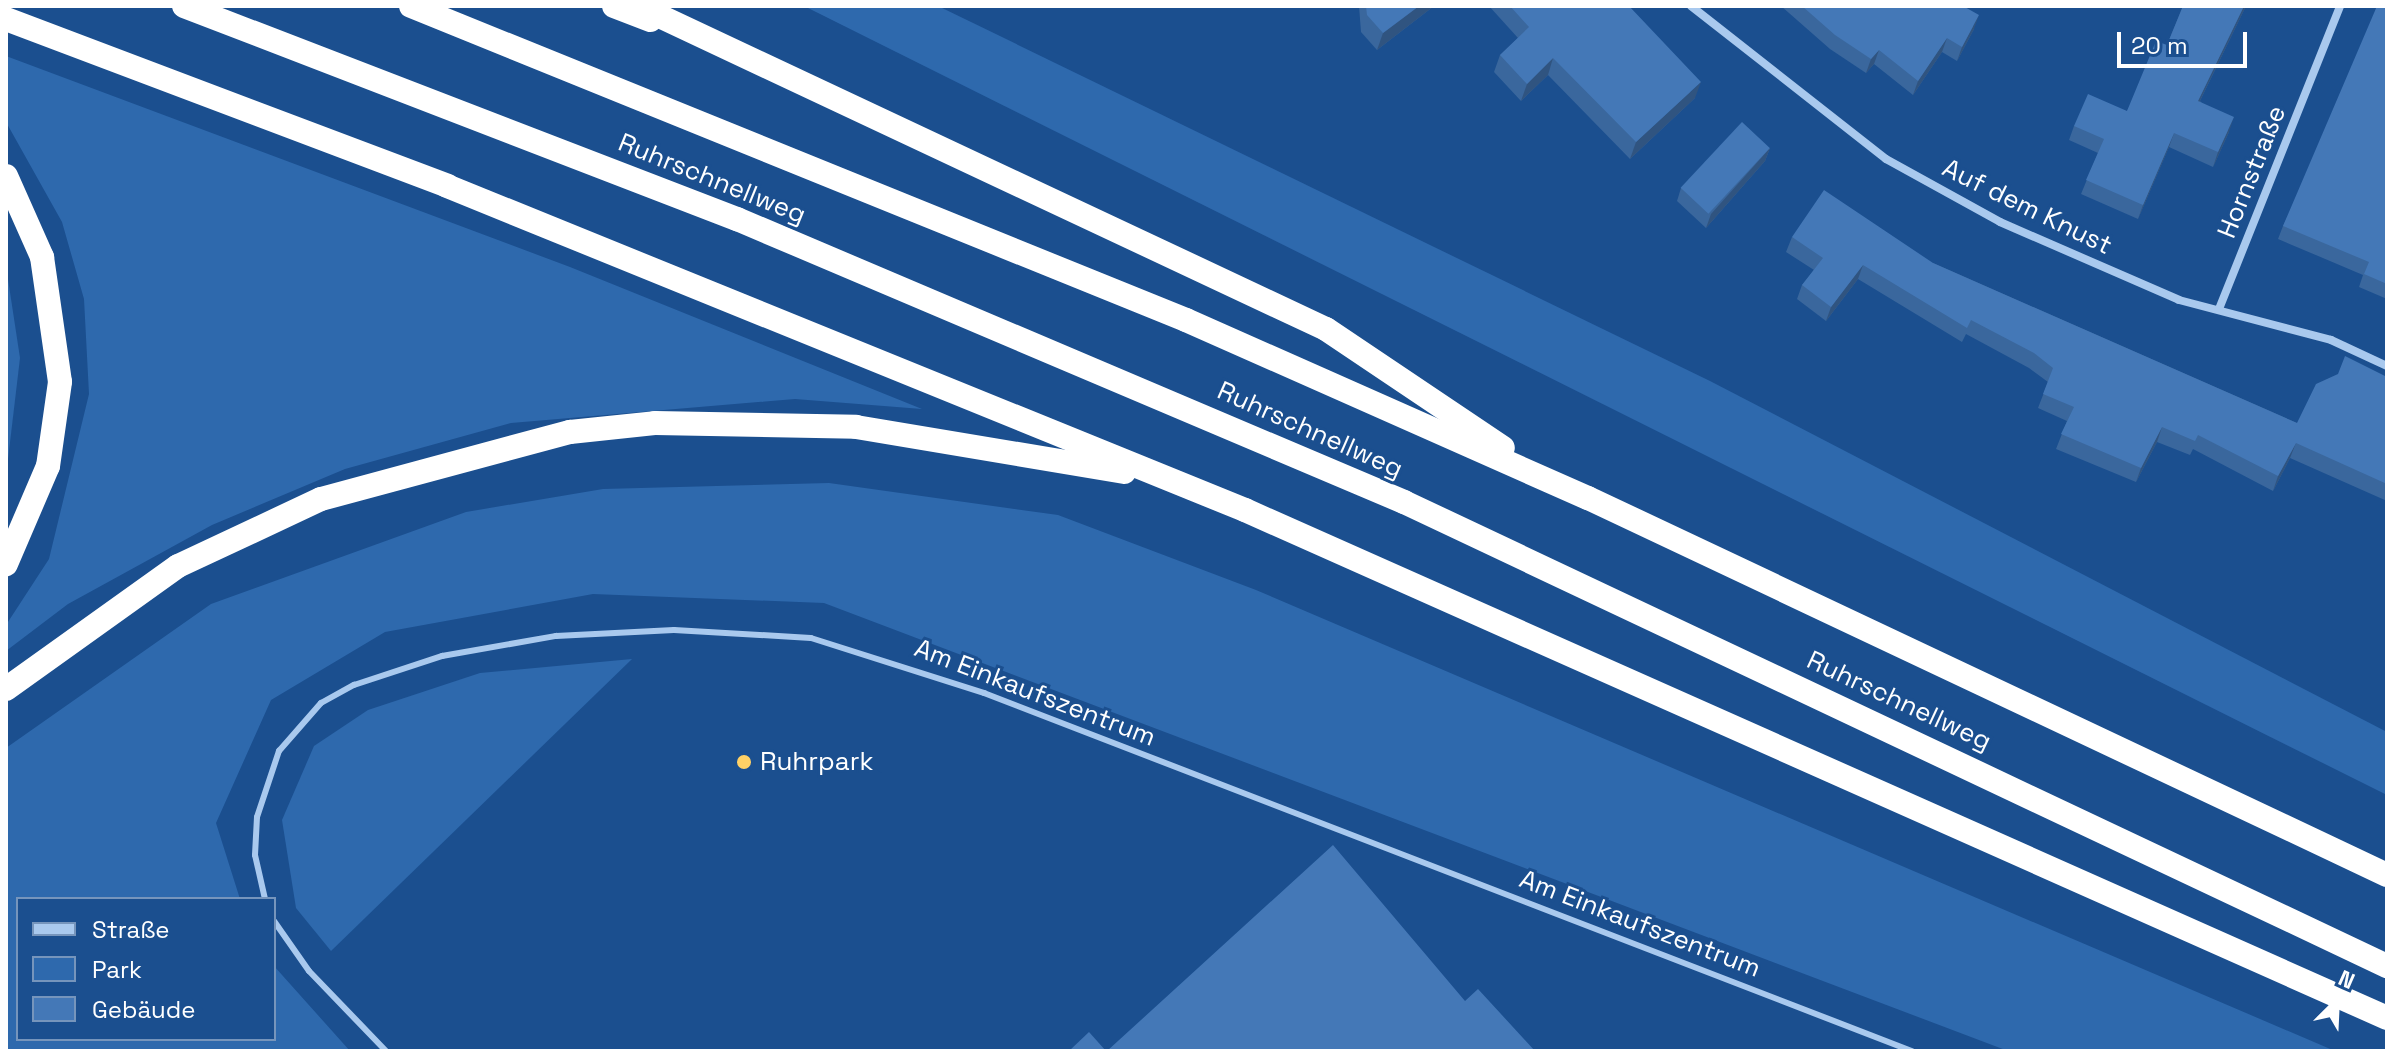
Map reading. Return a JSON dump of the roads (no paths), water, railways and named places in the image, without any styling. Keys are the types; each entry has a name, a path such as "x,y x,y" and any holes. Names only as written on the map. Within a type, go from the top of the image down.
{"highway":[{"name":"Ruhrschnellweg","path":"184,6 737,219 1346,476 2387,966"},
{"name":"Ruhrschnellweg","path":"411,6 997,240 1588,498 2387,875"},
{"path":"614,6 745,59"},
{"path":"638,6 745,59 1326,329 1588,498"},
{"path":"6,19 477,197 1245,510 2387,1018"},
{"path":"6,176 42,257 60,382 48,466 6,564"},
{"path":"6,689 178,566 321,499 570,432 655,423 856,427 1110,468 1245,510"}],"street":[{"name":"Auf dem Knust","path":"1691,6 1886,159 2000,222 2179,300 2331,340 2387,366"},
{"name":"Hornstraße","path":"2219,309 2340,6"}],"lane":[{"name":"Am Einkaufszentrum","path":"265,897 255,855 257,817 279,751 321,703 354,685 442,656 556,636 674,630 811,638 984,693 1912,1051"},
{"path":"276,924 309,971 386,1051"}],"place":[{"name":"Ruhrpark","path":"744,762"}]}
